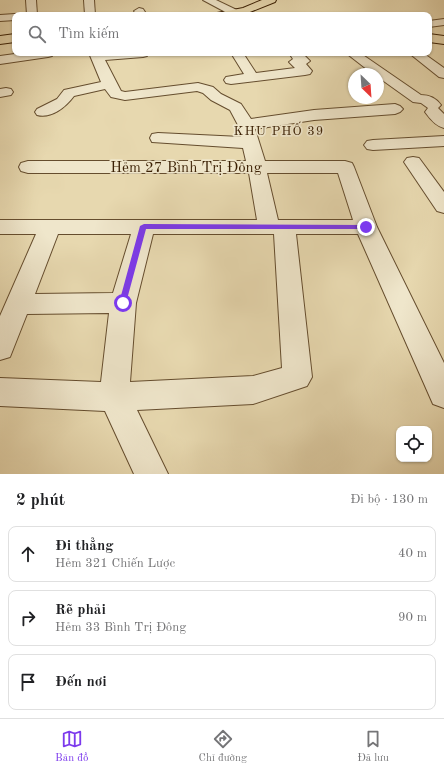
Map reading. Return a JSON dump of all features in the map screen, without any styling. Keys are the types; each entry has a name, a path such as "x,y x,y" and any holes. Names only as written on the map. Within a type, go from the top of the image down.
{"main road":[{"path":"243,12 271,0"},
{"path":"0,40 12,38"},
{"path":"432,38 444,40"}],"street":[{"path":"31,0 32,12"},
{"path":"89,0 90,12"},
{"path":"208,0 232,12"},
{"path":"0,18 12,17"},
{"path":"432,24 444,22"},
{"path":"0,60 27,56"},
{"path":"0,392 114,397 253,390 297,377 277,226 257,167 246,125 236,107 198,87 126,96 116,94 96,56"},
{"path":"239,56 253,78"},
{"path":"231,80 305,71 296,62 303,61 298,56"},
{"path":"356,56 418,99 426,99 444,123"},
{"path":"419,56 444,74"},
{"path":"43,112 62,102 69,93 110,84"},
{"path":"246,125 314,115 395,109"},
{"path":"158,138 250,143"},
{"path":"374,145 444,141"},
{"path":"414,162 444,206"},
{"name":"Hẻm 27 Bình Trị Đông","path":"28,168 345,167 366,227"},
{"path":"144,226 123,303 114,397 151,474"},
{"path":"0,227 366,227 444,394"},
{"path":"0,348 50,227"},
{"path":"18,304 123,303"}],"district":[{"name":"KHU PHỐ 39","path":"279,130"}],"route":[{"path":"123,303 144,226 366,227"}]}
